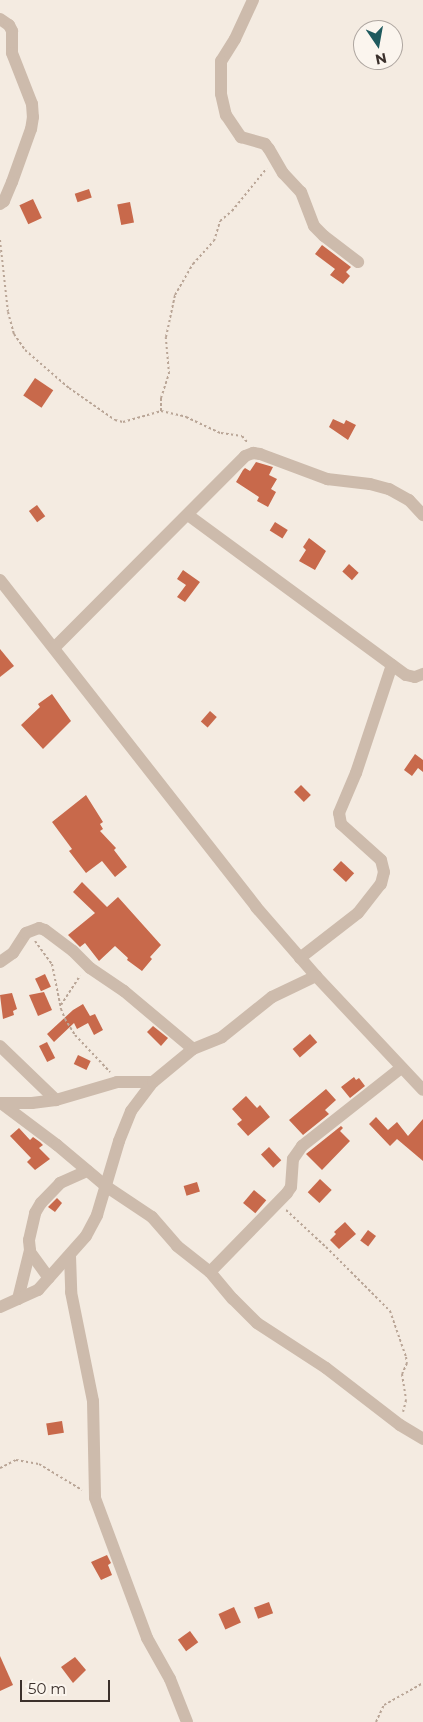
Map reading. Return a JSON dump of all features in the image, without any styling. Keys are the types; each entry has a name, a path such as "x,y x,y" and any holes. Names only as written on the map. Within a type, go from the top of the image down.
{"street":[{"path":"253,0 235,39 221,61 221,94 226,115 242,137 265,144 283,174 301,192 314,226 358,262"},
{"path":"0,19 8,25 12,32 12,53 32,104 33,117 31,129 15,175 4,201 0,204"},
{"path":"54,648 246,456 253,453 327,479 370,484 389,489 409,500 423,515"},
{"path":"188,515 406,675 415,677 423,674"},
{"path":"1,585 54,648 212,853 316,976 423,1090"},
{"path":"300,958 358,913 381,884 384,872 380,860 341,824 339,813 356,773 392,665"},
{"path":"0,962 13,952 26,933 39,928 45,930 73,951 88,967 124,990 193,1049"},
{"path":"0,1307 38,1290 86,1236 97,1215 119,1142 131,1111 153,1082 193,1049 222,1038 272,997 316,976"},
{"path":"0,1046 56,1100"},
{"path":"210,1272 291,1187 293,1159 302,1146 401,1068"},
{"path":"0,1103 32,1103 56,1100 117,1082 153,1082"},
{"path":"0,1103 57,1145 106,1188 144,1211 177,1246 210,1272 233,1300 257,1322 326,1368 400,1425 423,1439"},
{"path":"18,1299 30,1252 32,1225 41,1203 60,1183 87,1170"},
{"path":"30,1252 49,1278"},
{"path":"70,1256 71,1292 93,1401 95,1498 147,1638 170,1679 187,1722"}],"path":[{"path":"160,411 161,398 169,374 166,337 175,295 193,264 214,240 220,221 232,210 275,159"},
{"path":"0,240 8,312 14,334 25,350 69,388 115,420 123,422 160,411 186,417 220,433 242,436 260,454"},
{"path":"26,933 45,952 52,964 60,1006 74,1035 104,1065 117,1082"},
{"path":"60,1006 75,981 88,967"},
{"path":"277,1202 326,1247 390,1311 404,1348 407,1363 402,1374 406,1400 400,1425"},
{"path":"0,1468 16,1460 40,1464 95,1498"},
{"path":"376,1722 384,1705 423,1683"}],"building":[{"path":"89,189 92,198 78,202 75,194"},
{"path":"33,199 42,218 28,224 19,205"},
{"path":"130,202 134,223 121,225 117,204"},
{"path":"322,245 351,267 346,272 350,276 343,284 330,275 335,269 315,254"},
{"path":"35,378 53,390 41,408 23,395"},
{"path":"333,419 344,424 346,420 356,425 348,440 329,427"},
{"path":"256,462 273,467 269,475 277,479 271,489 276,492 268,507 257,501 259,497 236,482 245,468 250,471"},
{"path":"37,505 45,516 37,522 29,511"},
{"path":"275,522 288,530 282,538 270,530"},
{"path":"309,538 326,551 315,570 299,561 306,550 303,547"},
{"path":"349,564 359,573 352,580 342,571"},
{"path":"183,570 200,582 185,602 177,597 186,585 177,579"},
{"path":"0,649 14,666 0,677"},
{"path":"52,694 71,721 43,749 21,725 40,707 38,704"},
{"path":"210,711 217,717 208,727 201,722"},
{"path":"415,754 423,760 423,772 418,768 412,776 404,770"},
{"path":"301,785 311,795 304,802 294,792"},
{"path":"86,795 103,822 100,824 103,829 100,831 116,848 114,850 127,867 115,877 102,861 86,873 69,851 72,849 52,822"},
{"path":"341,861 354,873 346,882 333,870"},
{"path":"82,882 107,907 118,897 161,945 150,957 152,959 142,971 127,960 128,958 115,946 99,961 85,943 80,947 68,935 95,913 73,892"},
{"path":"45,974 51,987 41,991 35,979"},
{"path":"44,992 52,1010 38,1016 29,995"},
{"path":"12,993 17,1009 13,1011 14,1015 3,1019 0,995"},
{"path":"83,1004 90,1016 95,1014 103,1030 94,1035 88,1023 77,1029 74,1023 54,1042 47,1034 73,1010"},
{"path":"153,1026 168,1038 161,1046 147,1032"},
{"path":"310,1034 317,1042 300,1057 293,1049"},
{"path":"47,1042 55,1058 47,1062 39,1046"},
{"path":"78,1055 91,1061 86,1070 74,1064"},
{"path":"354,1077 356,1080 359,1078 365,1086 350,1098 341,1087"},
{"path":"326,1089 336,1100 325,1110 329,1114 303,1135 289,1120"},
{"path":"246,1096 257,1108 260,1105 270,1117 248,1136 237,1124 242,1120 232,1109"},
{"path":"376,1117 388,1130 397,1122 408,1136 423,1119 423,1161 397,1139 390,1146 369,1124"},
{"path":"341,1126 343,1128 340,1131 350,1141 322,1170 306,1154"},
{"path":"19,1128 30,1140 33,1137 43,1145 39,1148 50,1159 35,1170 27,1162 31,1158 10,1136"},
{"path":"269,1147 281,1160 273,1168 261,1155"},
{"path":"320,1179 332,1190 319,1203 308,1192"},
{"path":"197,1182 200,1192 187,1196 184,1186"},
{"path":"254,1190 266,1200 255,1213 243,1203"},
{"path":"57,1198 62,1203 55,1212 48,1207"},
{"path":"345,1222 356,1234 339,1249 330,1240 336,1234 334,1232"},
{"path":"368,1230 376,1236 368,1246 360,1240"},
{"path":"62,1421 64,1433 48,1435 46,1424"},
{"path":"107,1555 111,1563 108,1565 112,1575 101,1580 91,1562"},
{"path":"269,1602 273,1613 258,1619 254,1607"},
{"path":"234,1607 241,1623 225,1629 218,1614"},
{"path":"190,1631 198,1642 186,1651 178,1640"},
{"path":"0,1656 13,1685 0,1691"},
{"path":"75,1657 86,1670 73,1683 61,1667"}]}
